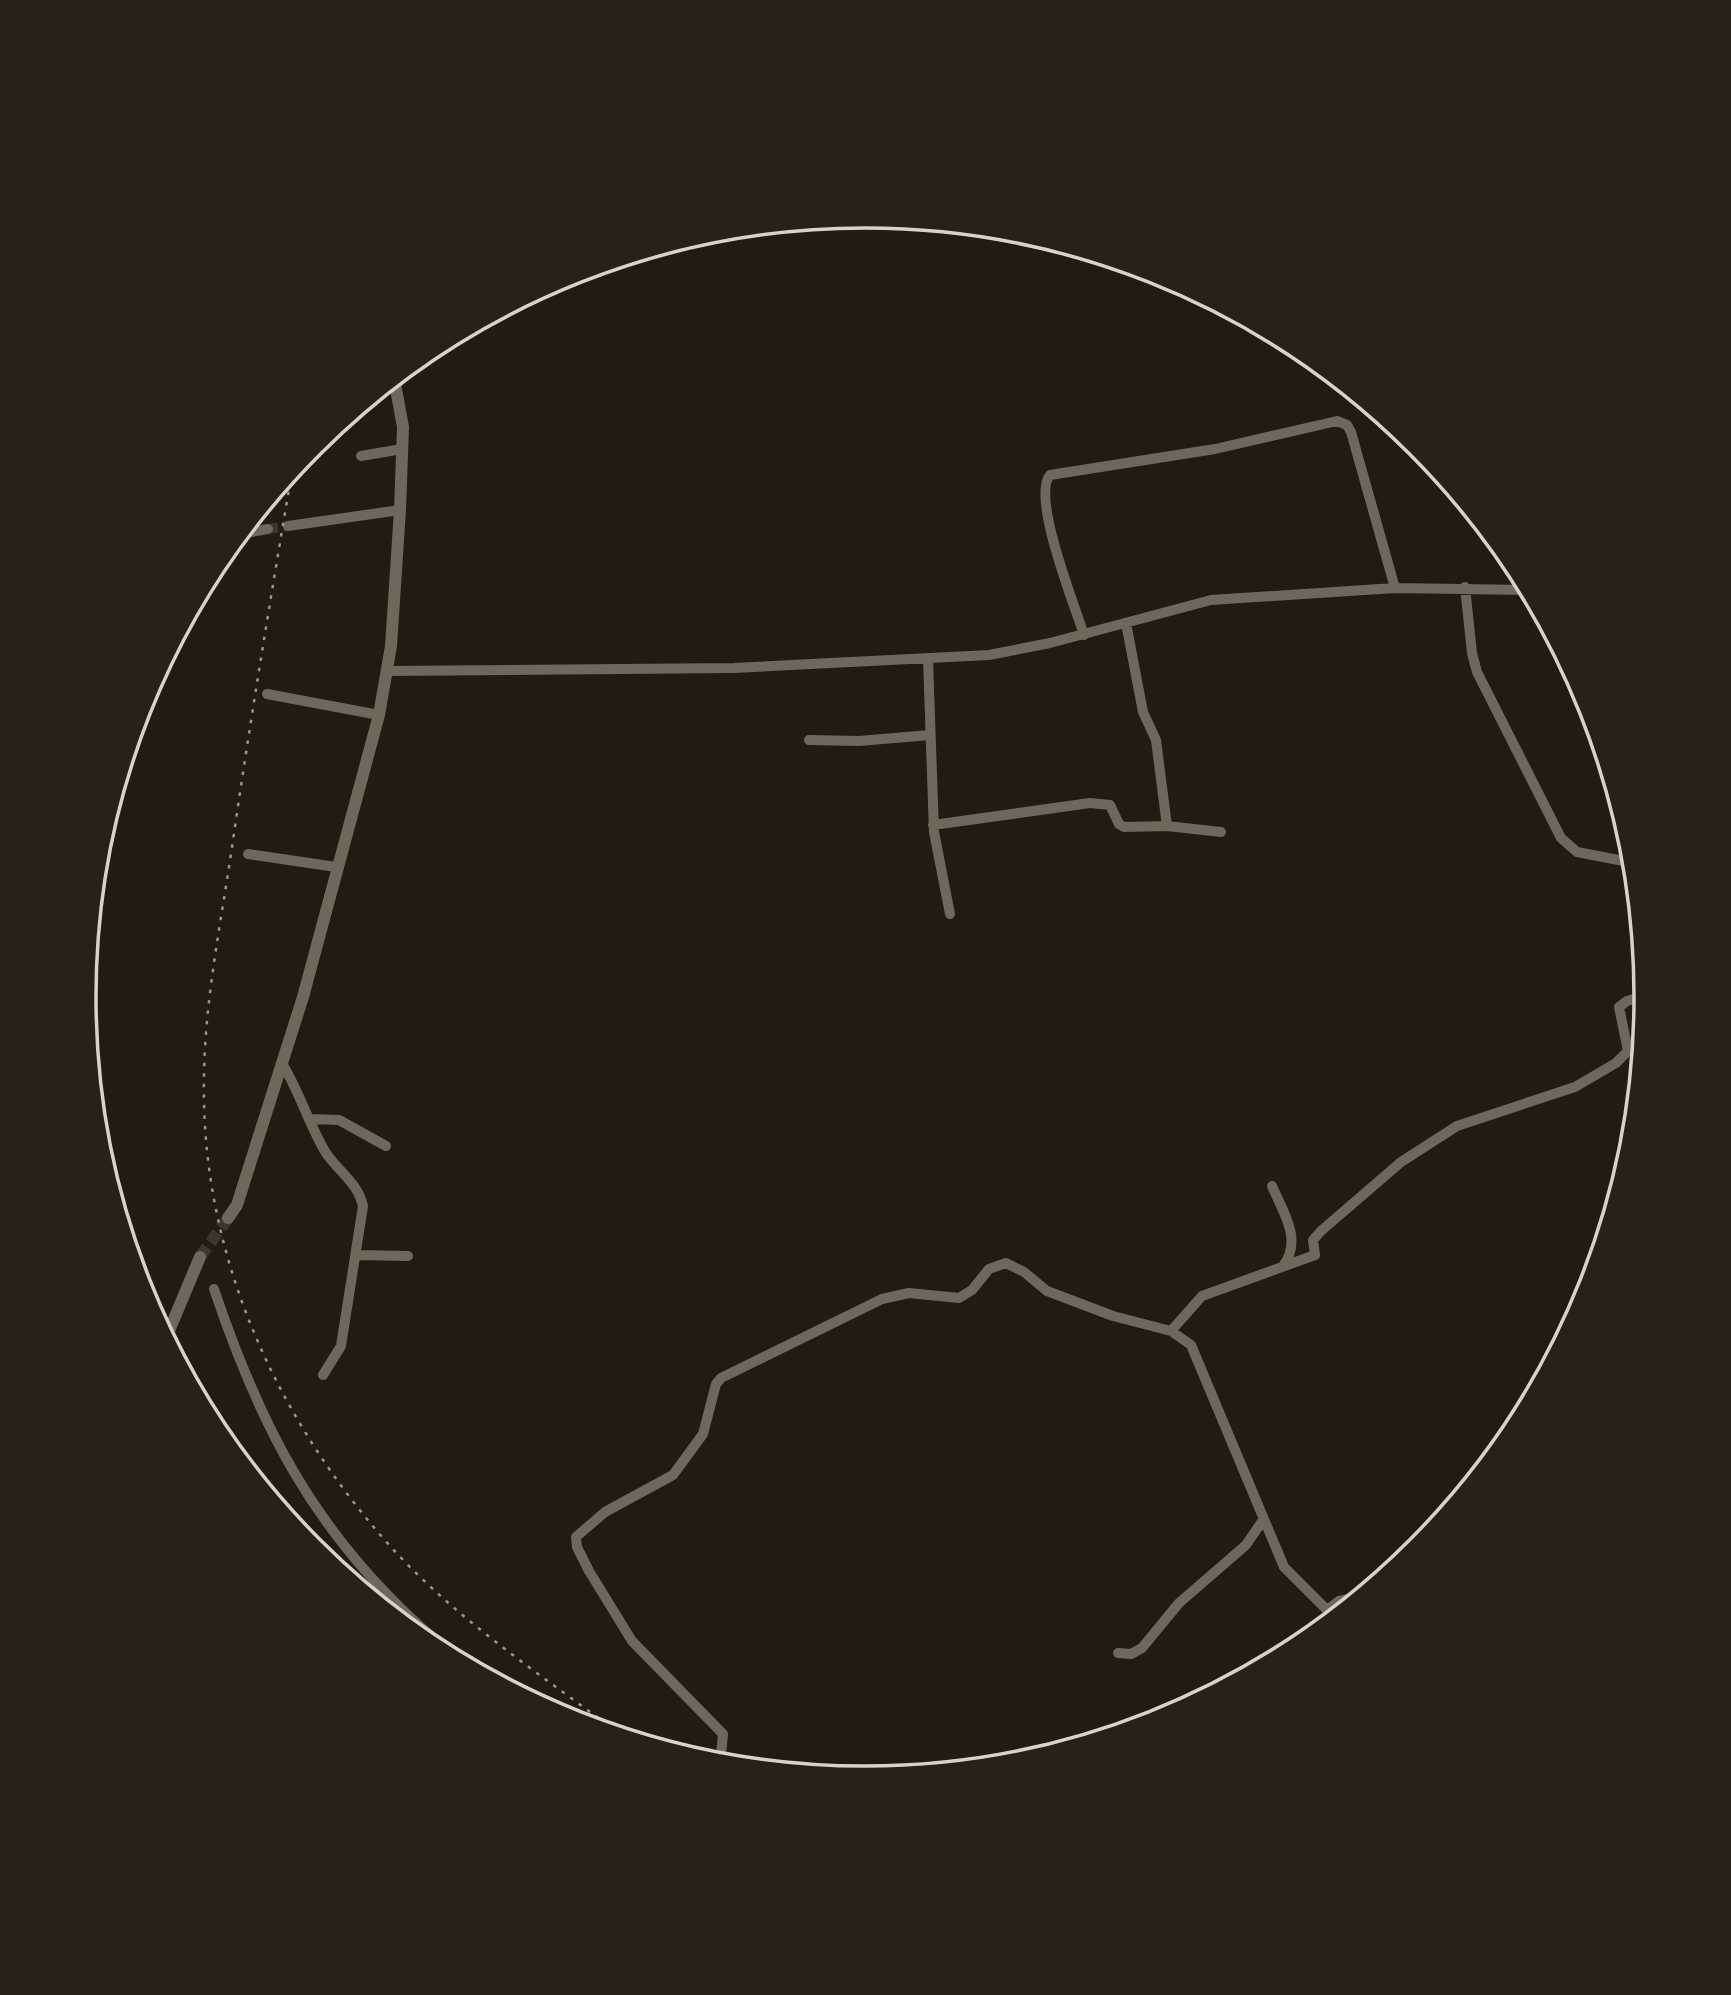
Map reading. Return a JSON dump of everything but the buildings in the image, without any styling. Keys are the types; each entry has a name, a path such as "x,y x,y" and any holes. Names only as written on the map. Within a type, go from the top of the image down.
{"street":[{"path":"228,1218 240,1198 283,1065 379,715 391,646 400,510 402,421 396,388"},
{"path":"1084,635 1049,520 1044,486 1049,475 1215,449 1337,421 1347,425 1351,432 1395,588"},
{"path":"361,456 402,449"},
{"path":"288,526 400,510"},
{"path":"253,532 268,529"},
{"path":"1465,587 1472,653 1478,672 1561,838 1577,852 1622,861"},
{"path":"386,671 734,668 1000,654 1084,635 1211,600 1395,588 1517,589"},
{"path":"1126,623 1143,712 1156,740 1167,826"},
{"path":"928,659 933,825 950,914"},
{"path":"267,694 379,715"},
{"path":"809,740 878,741 930,736"},
{"path":"933,825 1090,803 1110,805 1116,812 1119,824 1124,827 1167,826 1221,832"},
{"path":"248,854 336,867"},
{"path":"1171,1331 1202,1296 1315,1255 1314,1238 1326,1226 1428,1143 1465,1122 1575,1087 1622,1059 1628,1051 1619,1007 1635,998"},
{"path":"283,1065 300,1093 325,1151 362,1198 364,1210 341,1346 323,1375"},
{"path":"310,1119 339,1120 386,1146"},
{"path":"1272,1186 1294,1242 1291,1255 1283,1266"},
{"path":"357,1255 408,1256"},
{"path":"171,1327 200,1257"},
{"path":"722,1753 724,1738 719,1728 632,1640 589,1571 575,1543 578,1533 605,1512 673,1475 703,1434 719,1380 870,1303 909,1293 959,1298 972,1290 989,1269 1006,1263 1024,1272 1047,1292 1113,1315 1171,1331 1186,1340 1196,1353 1263,1520 1289,1574 1329,1612"},
{"path":"214,1289 240,1367 259,1410 309,1496 360,1563 418,1623"},
{"path":"1118,1653 1132,1654 1142,1648 1179,1603 1246,1545 1263,1520"}],"tunnel":[{"path":"268,529 288,526"},
{"path":"200,1257 228,1218"}],"railway":[{"path":"289,488 253,706 207,1018 204,1076 206,1141 215,1206 231,1268 252,1329 280,1387 312,1443 349,1496 390,1546 444,1599 599,1719"}]}
